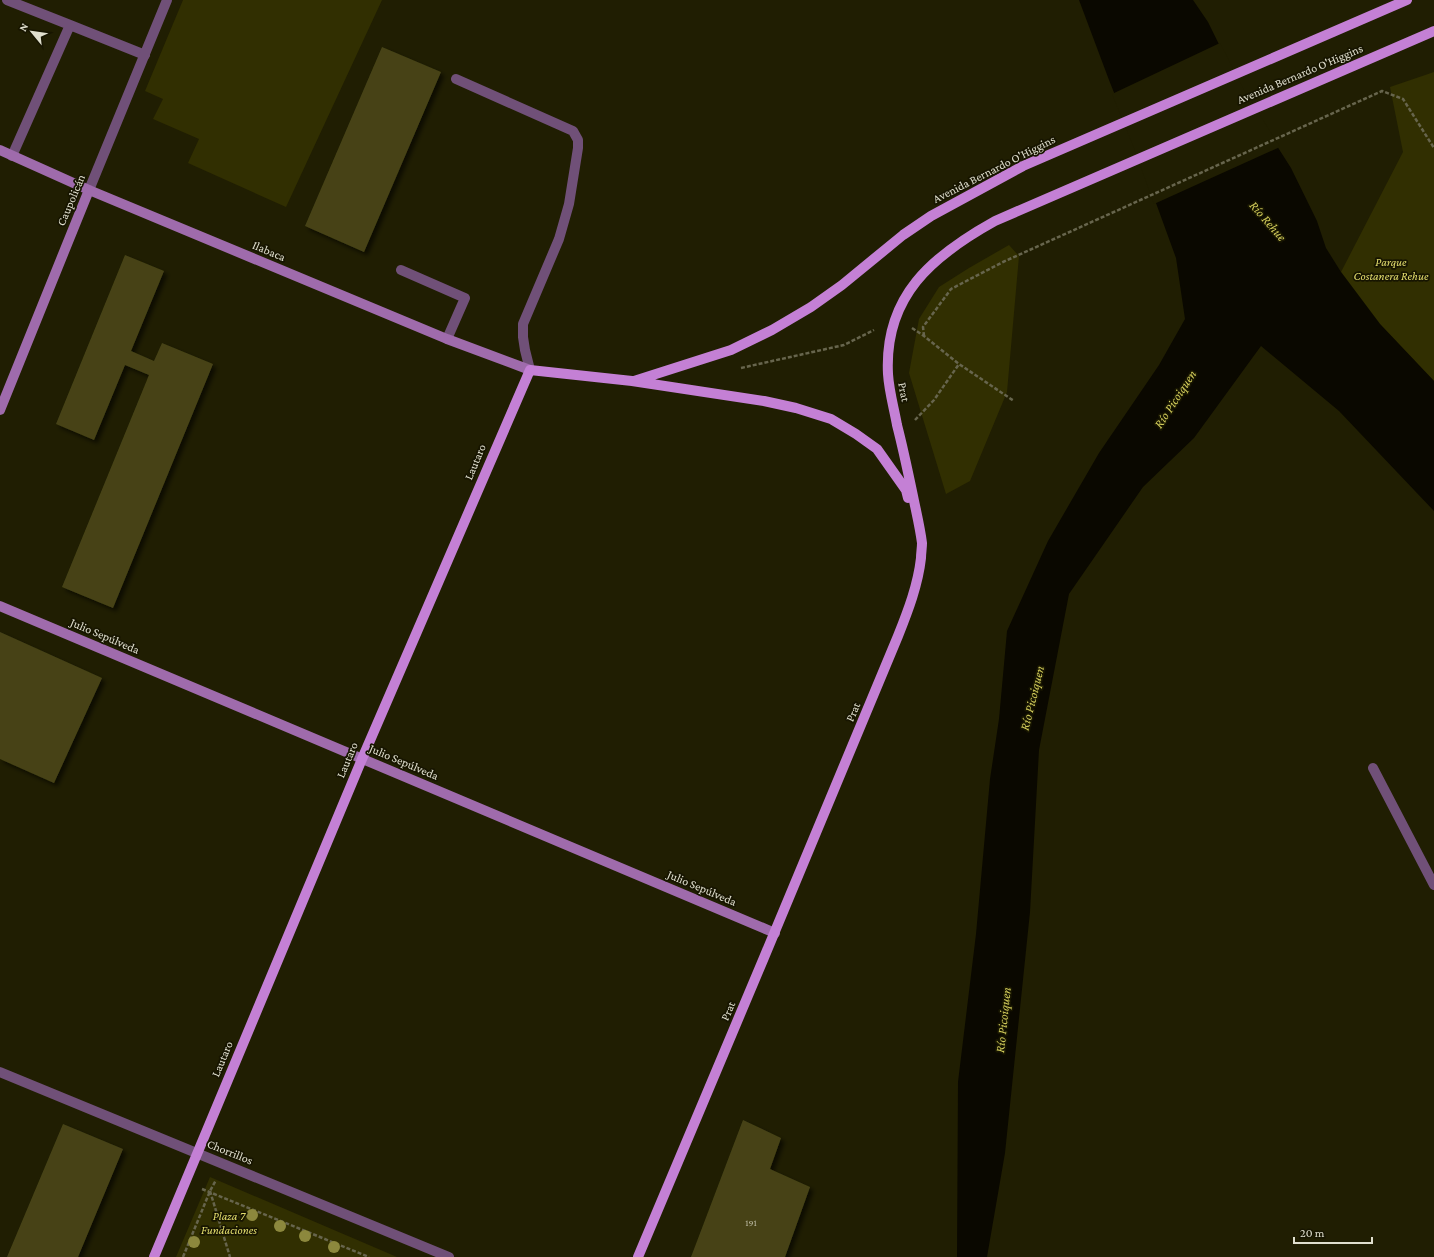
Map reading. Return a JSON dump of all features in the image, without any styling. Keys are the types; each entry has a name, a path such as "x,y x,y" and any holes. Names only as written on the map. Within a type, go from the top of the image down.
{"main road":[{"name":"Avenida Bernardo O'Higgins","path":"632,381 731,350 772,330 811,307 842,285 903,235 931,216 1024,166 1403,2"},
{"name":"Avenida Bernardo O'Higgins","path":"1022,208 1434,31"},
{"name":"Ilabaca","path":"0,150 89,190 447,339 530,370"},
{"name":"Caupolicán","path":"0,410 89,190"},
{"name":"Prat","path":"638,1257 908,613 920,566 922,544 890,394 888,350 895,319 903,300 914,283 928,267 968,236 1022,208"},
{"path":"530,370 632,381 764,401 796,408 831,419 877,449 891,468 906,490 922,544"},
{"name":"Lautaro","path":"154,1257 362,759 530,370"},
{"name":"Julio Sepúlveda","path":"0,606 775,933"}],"street":[{"path":"7,0 145,54"},
{"name":"Caupolicán","path":"89,190 167,0"},
{"path":"12,156 70,25"},
{"path":"456,79 573,131 578,140 569,204 559,239 523,324 525,350 530,370"},
{"path":"401,270 465,298 447,339"},
{"path":"1373,768 1434,885"},
{"name":"Chorrillos","path":"0,1072 449,1257"}],"path":[{"path":"924,336 923,327 951,289 1003,262 1382,91 1403,99 1434,148"},
{"path":"731,350 732,370 844,345 895,319 924,336 959,364 1014,401"},
{"path":"899,431 912,424 934,400 959,364"},
{"path":"185,1184 210,1191 370,1257"},
{"path":"183,1257 210,1191"},
{"path":"210,1191 230,1257"}],"green space":[{"path":"183,0 382,0 286,207 188,163 199,139 153,119 163,99 145,91"},
{"name":"Parque Costanera Rehue","path":"1434,72 1434,381 1380,324 1341,272 1403,152 1390,87"},
{"path":"1009,245 1019,256 1007,392 970,481 946,494 909,373 919,319 939,287"},
{"name":"Plaza 7 Fundaciones","path":"210,1177 397,1257 176,1257"}],"water":[{"path":"1079,0 1193,0 1208,22 1242,91 1291,168 1317,221 1326,248 1341,272 1380,324 1434,381 1434,511 1339,411 1261,346 1194,438 1143,487 1069,594 1039,750 1030,912 1005,1153 987,1257 957,1257 958,1082 976,934 990,779 999,719 1007,631 1048,541 1099,453 1159,365 1185,319 1176,258 1136,148"}],"pier":[{"path":"1220,43 1244,90 1280,147 1154,204 1134,148 1112,94"}],"building":[{"path":"382,47 441,72 364,252 305,226"},
{"path":"125,255 164,271 131,351 154,361 162,343 213,364 113,608 62,587 149,375 125,365 94,440 56,424"},
{"path":"0,632 102,678 54,783 0,759"},
{"path":"743,1120 781,1138 770,1169 810,1187 785,1257 691,1257"},
{"path":"63,1124 123,1149 78,1257 7,1257"}],"water label":[{"name":"Río Rehue","path":"1268,221"},
{"name":"Río Picoiquen","path":"1175,399"},
{"name":"Río Picoiquen","path":"1032,698"},
{"name":"Río Picoiquen","path":"1003,1020"}]}
